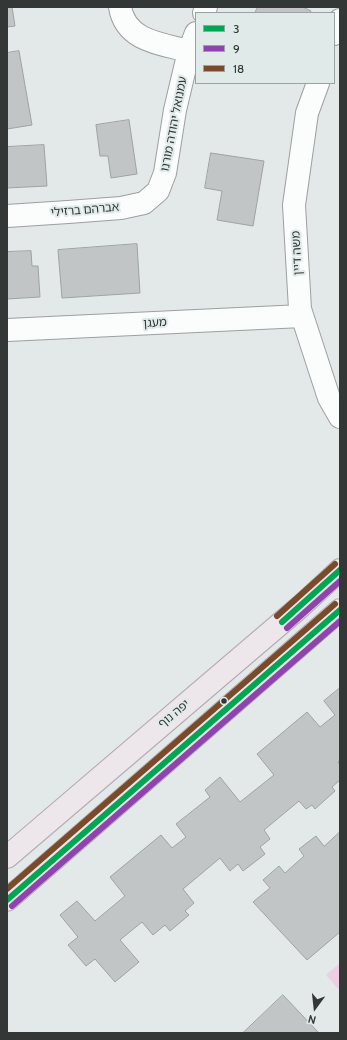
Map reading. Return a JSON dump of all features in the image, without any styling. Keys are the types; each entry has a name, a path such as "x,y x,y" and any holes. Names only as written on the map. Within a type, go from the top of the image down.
{"main road":[{"name":"יפה נוף","path":"7,857 301,606 340,570"},
{"path":"7,900 340,610"}],"street":[{"path":"120,7 121,16 131,31 146,40 194,45"},
{"path":"335,32 340,20"},
{"name":"עמנואל יהודה מורנו","path":"158,191 165,173 175,110 194,45"},
{"name":"משה דיין","path":"312,84 294,205 300,308 329,398 340,417"},
{"name":"אברהם ברזילי","path":"7,216 121,208 144,203 158,191"},
{"name":"מעגן","path":"7,330 302,316"}],"shaded area":[{"path":"340,963 340,991 326,975"}],"building":[{"path":"7,7 12,7 15,26 7,27"},
{"path":"258,7 303,7 311,11 310,12 256,12"},
{"path":"19,51 32,125 7,129 7,53"},
{"path":"129,120 137,174 111,178 108,156 100,156 96,125"},
{"path":"44,145 47,186 7,188 7,147"},
{"path":"211,153 264,161 253,226 217,220 222,191 205,188"},
{"path":"137,244 140,293 62,298 58,250"},
{"path":"31,251 32,266 38,266 40,297 7,299 7,252"},
{"path":"340,688 340,760 338,762 340,765 340,780 332,787 335,791 315,809 312,805 306,809 299,801 264,830 270,839 260,847 265,854 243,871 238,864 230,871 220,858 183,889 194,903 185,911 189,915 170,931 165,925 153,935 142,922 120,940 139,962 115,982 95,959 86,966 68,945 78,937 60,915 77,901 95,921 125,896 110,877 161,835 172,848 186,837 176,824 210,797 205,790 220,777 240,802 274,775 257,754 307,712 320,727 335,715 324,701"},
{"path":"340,832 340,932 307,960 253,902 270,888 263,880 279,866 285,873 304,856 299,849 316,836 324,846"},
{"path":"283,995 319,1033 243,1033"}],"transit line":[{"name":"18","path":"277,616 335,564"},
{"name":"3","path":"282,622 340,570"},
{"name":"9","path":"287,628 340,581"},
{"name":"18","path":"7,889 335,604"},
{"name":"3","path":"7,900 340,610"},
{"name":"9","path":"12,906 340,621"}]}
